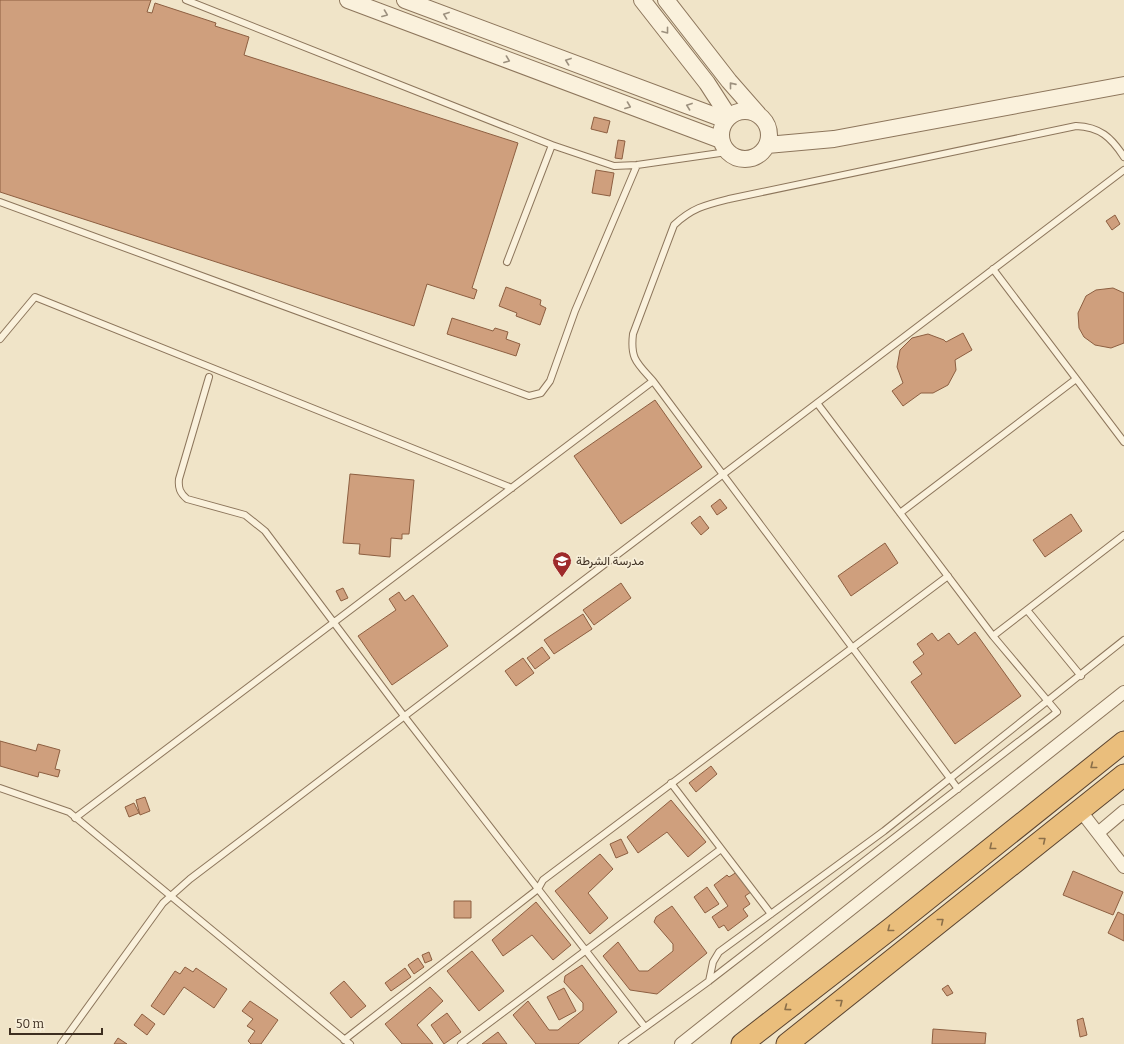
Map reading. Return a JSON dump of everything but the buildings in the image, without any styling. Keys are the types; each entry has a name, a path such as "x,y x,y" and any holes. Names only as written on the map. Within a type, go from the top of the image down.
{"highway":[{"path":"742,1044 894,926 1124,742"},
{"path":"787,1044 1124,775"}],"street":[{"path":"348,0 724,146 732,156 746,160 759,156 768,145 768,126 733,87 666,0"},
{"path":"405,0 727,118"},
{"path":"642,0 706,83 727,118"},
{"path":"768,145 834,139 1124,85"},
{"path":"724,146 722,126 727,118 737,112 744,111 758,114"},
{"path":"681,1044 1124,692"},
{"path":"1080,810 1124,867"},
{"path":"1098,833 1124,811"}],"lane":[{"path":"186,0 552,146 614,166 638,166 724,146"},
{"path":"958,788 653,381 636,362 631,349 633,334 674,225 687,213 699,207 728,199 1076,126 1088,126 1098,130 1116,144 1124,157"},
{"path":"507,262 552,146"},
{"path":"0,202 529,396 541,393 550,381 575,310 638,166"},
{"path":"61,1044 164,903 190,879 1124,170"},
{"path":"993,269 1124,442"},
{"path":"0,339 36,297 512,488"},
{"path":"210,377 178,479 178,487 187,499 245,515 260,526 279,549 404,716 645,1027"},
{"path":"900,513 1076,379"},
{"path":"75,818 653,381"},
{"path":"622,1044 709,981 1057,712 1046,701 993,636 817,403"},
{"path":"993,636 1124,535"},
{"path":"344,1040 538,889 543,880 948,576"},
{"path":"1027,610 1081,676"},
{"path":"709,981 713,962 719,952 884,831 1046,701 1081,676 1124,640"},
{"path":"671,783 771,914"},
{"path":"0,788 69,812 350,1044"},
{"path":"461,1044 721,849"}],"place":[{"name":"مدرسة الشرطة","path":"562,578"}]}
